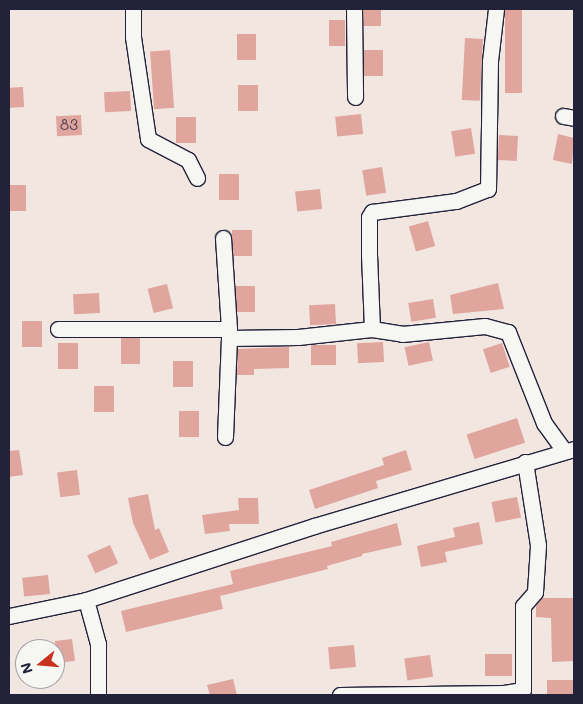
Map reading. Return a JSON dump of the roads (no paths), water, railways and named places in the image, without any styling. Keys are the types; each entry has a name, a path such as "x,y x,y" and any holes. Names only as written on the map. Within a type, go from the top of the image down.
{"street":[{"path":"133,9 133,37 148,139 188,160 198,178"},
{"path":"354,9 355,97"},
{"path":"372,329 369,246 369,217 372,212 456,200 488,189 490,61 496,9"},
{"path":"223,238 229,334 226,437"},
{"path":"9,616 86,600 525,462 569,450 544,423 508,332 485,326 402,334 372,329 298,337 58,330"},
{"path":"340,695 504,693 523,690 523,606 535,592 538,546 525,462"},
{"path":"86,600 98,644 98,695"}]}
